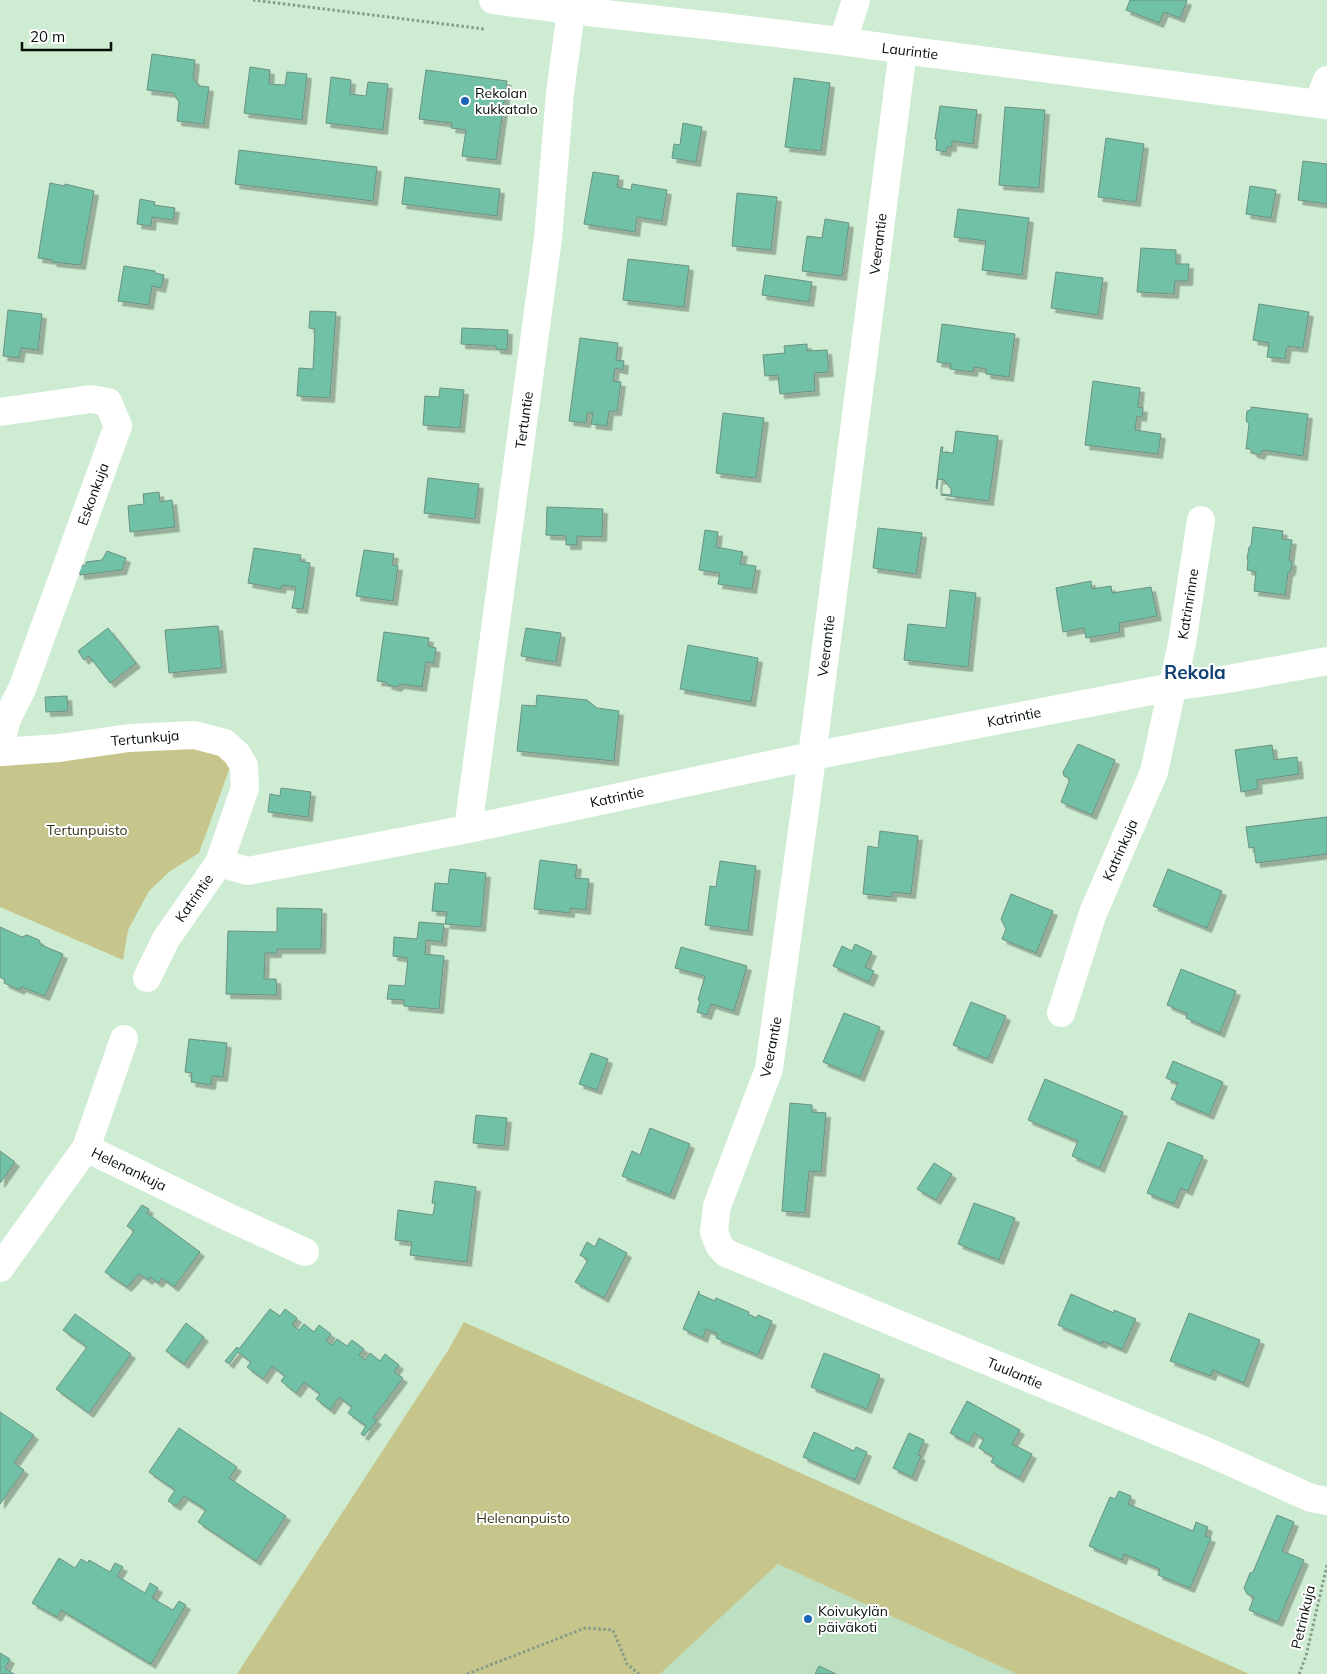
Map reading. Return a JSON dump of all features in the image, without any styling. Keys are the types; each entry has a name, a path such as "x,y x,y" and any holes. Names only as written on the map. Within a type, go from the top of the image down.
{"street":[{"name":"Laurintie","path":"493,0 571,11 843,41 903,50 1324,96"},
{"path":"843,41 856,0"},
{"name":"Tertuntie","path":"468,829 548,238 561,76 571,11"},
{"name":"Veerantie","path":"714,1232 717,1206 770,1069 903,50"},
{"name":"Eskonkuja","path":"0,412 91,399 108,402 118,426 22,689"},
{"name":"Katrinrinne","path":"1172,687 1182,643 1201,520"},
{"name":"Katrintie","path":"147,978 166,939 219,863 248,871 468,829 812,756 1172,687 1327,661"},
{"name":"Katrinkuja","path":"1061,1013 1093,912 1154,772 1172,687"},
{"name":"Tertunkuja","path":"22,689 4,724 1,741 2,752 59,748 130,738 194,734 225,743 237,754 244,766 245,788 219,863"},
{"path":"86,1148 124,1039"},
{"name":"Helenankuja","path":"0,1268 86,1148 305,1252"},
{"name":"Tuulantie","path":"714,1232 719,1246 726,1253 1208,1452 1311,1498 1327,1501"}],"path":[{"path":"254,0 491,29"},
{"name":"Petrinkuja","path":"1299,1674 1306,1656 1327,1564"},
{"path":"467,1674 585,1628 613,1630 627,1664 639,1674"}],"shaded area":[{"name":"Koivukylän päiväkoti","path":"778,1564 1017,1674 660,1674"}],"green space":[{"name":"Tertunpuisto","path":"201,729 231,760 229,770 199,853 170,871 149,891 128,930 123,960 0,907 0,756"},
{"name":"Helenanpuisto","path":"464,1322 1249,1674 1017,1674 778,1564 660,1674 237,1674 447,1352"}],"building":[{"path":"1130,0 1187,1 1180,18 1164,12 1159,23 1126,10"},
{"path":"152,54 195,60 193,78 199,86 209,87 204,124 177,121 179,102 173,93 147,90"},
{"path":"250,67 270,70 269,84 285,85 287,72 307,74 302,120 244,113"},
{"path":"426,70 507,81 496,160 462,156 466,130 451,128 452,123 419,119"},
{"path":"331,77 351,80 350,94 366,96 368,82 388,84 383,130 326,123"},
{"path":"794,78 830,83 821,151 785,147"},
{"path":"940,106 977,110 973,144 952,141 952,147 947,147 946,152 936,150 937,139 935,139"},
{"path":"1005,107 1045,110 1039,188 999,185"},
{"path":"683,123 702,127 696,162 672,158 674,144 680,145"},
{"path":"1106,138 1144,144 1136,202 1098,197"},
{"path":"239,150 377,167 373,201 235,184"},
{"path":"1303,161 1327,164 1327,204 1298,200"},
{"path":"593,172 619,176 617,187 631,190 632,184 667,190 662,221 637,217 635,232 584,224"},
{"path":"405,177 500,189 497,216 402,204"},
{"path":"50,183 65,186 65,184 94,191 81,265 52,262 53,260 38,258"},
{"path":"1250,186 1276,190 1271,218 1246,214"},
{"path":"737,193 777,197 771,250 732,246"},
{"path":"140,199 155,202 154,205 175,208 173,220 152,217 151,226 137,224"},
{"path":"958,209 1029,218 1022,275 982,270 986,241 954,237"},
{"path":"825,219 849,223 842,276 802,271 807,236 822,238"},
{"path":"1141,248 1176,250 1176,264 1189,264 1188,281 1175,281 1174,294 1137,292"},
{"path":"628,259 689,266 684,307 623,300"},
{"path":"124,266 155,271 155,273 164,275 161,288 152,286 149,305 118,301"},
{"path":"1056,272 1103,278 1098,315 1051,308"},
{"path":"765,275 812,282 809,302 762,295"},
{"path":"1259,304 1309,312 1303,348 1287,346 1285,359 1267,357 1269,343 1253,340"},
{"path":"8,310 42,314 38,350 21,348 19,358 3,356"},
{"path":"310,311 336,312 330,398 297,396 299,368 313,369 315,329 309,328"},
{"path":"942,324 1015,334 1009,377 986,374 986,369 974,367 973,372 950,369 951,364 937,362"},
{"path":"462,328 508,330 507,350 496,349 496,346 461,344"},
{"path":"580,338 618,343 616,360 624,361 623,370 615,368 613,381 621,382 617,411 609,411 607,426 591,424 593,413 587,413 586,423 569,421"},
{"path":"807,344 807,351 827,350 829,372 814,373 815,391 780,394 778,375 765,376 763,355 785,353 784,346"},
{"path":"1093,381 1140,388 1138,407 1143,408 1142,417 1137,416 1135,430 1161,434 1158,454 1085,445"},
{"path":"440,388 464,390 460,428 423,425 425,396 439,397"},
{"path":"1251,407 1308,414 1303,456 1263,450 1260,455 1253,453 1250,449 1246,449 1249,424 1246,421 1247,411 1251,410"},
{"path":"723,413 764,418 756,478 716,473"},
{"path":"956,431 998,436 989,501 941,495 951,495 951,489 944,480 938,479 936,488 941,447 943,447 942,452 953,453"},
{"path":"428,478 479,484 475,519 424,513"},
{"path":"159,492 160,502 172,500 175,527 130,532 128,506 144,504 143,494"},
{"path":"547,507 603,509 602,537 577,536 577,545 566,545 566,536 546,535"},
{"path":"1253,527 1283,531 1282,539 1292,540 1289,560 1292,562 1291,570 1288,573 1285,595 1254,591 1256,572 1247,570 1247,559 1249,547 1251,546"},
{"path":"878,528 922,533 916,574 873,568"},
{"path":"705,530 718,532 716,547 743,552 740,564 756,566 752,589 718,584 720,573 699,570"},
{"path":"254,548 301,555 300,561 310,563 303,609 292,608 296,587 282,585 281,589 248,583"},
{"path":"364,550 394,554 392,565 398,566 393,601 356,596"},
{"path":"107,551 126,558 122,570 80,575 79,566 86,565 86,562 102,560"},
{"path":"1091,581 1092,589 1111,586 1112,593 1151,587 1157,616 1119,623 1120,632 1086,638 1084,628 1063,632 1056,588"},
{"path":"950,590 976,593 968,667 904,660 908,624 946,628"},
{"path":"218,626 222,668 169,673 165,630"},
{"path":"108,628 136,663 110,683 89,656 84,660 78,651"},
{"path":"526,628 561,633 556,662 521,656"},
{"path":"384,632 429,638 428,646 436,648 434,663 426,662 422,687 400,684 397,687 388,685 386,682 377,681"},
{"path":"688,645 758,658 751,702 680,689"},
{"path":"537,695 587,700 597,708 619,711 614,761 517,751 522,705 536,706"},
{"path":"67,696 68,711 46,712 45,697"},
{"path":"1078,744 1115,760 1092,815 1061,802 1070,779 1064,776 1063,772"},
{"path":"1272,745 1274,760 1297,757 1299,774 1257,780 1258,789 1241,792 1235,750"},
{"path":"281,788 311,792 308,817 268,812 270,794 280,796"},
{"path":"1327,817 1327,854 1256,863 1254,847 1249,848 1246,827"},
{"path":"880,831 918,836 911,894 892,892 892,897 863,894 868,846 878,848"},
{"path":"540,860 577,865 575,878 589,879 586,910 570,908 570,913 534,909"},
{"path":"720,861 756,866 748,931 705,925 710,886 716,887"},
{"path":"450,869 486,873 481,927 445,924 447,912 432,911 435,883 448,884"},
{"path":"1168,869 1222,891 1207,928 1153,906"},
{"path":"1011,894 1053,911 1036,953 1002,939 1006,929 1001,919"},
{"path":"277,908 322,909 321,949 277,949 277,953 265,953 264,979 276,979 277,995 226,994 228,931 277,932"},
{"path":"419,922 444,924 442,942 426,940 425,954 444,956 439,1009 404,1006 404,1000 387,999 389,985 405,986 408,958 393,956 394,937 417,939"},
{"path":"0,927 22,937 27,935 39,940 41,945 63,954 45,996 21,987 20,990 4,983 5,980 0,977"},
{"path":"855,944 872,952 865,967 874,971 869,982 833,966 842,946 852,951"},
{"path":"681,947 747,966 734,1011 711,1004 707,1015 697,1012 700,1001 698,1000 705,976 675,968"},
{"path":"1181,969 1236,991 1220,1033 1186,1018 1188,1014 1167,1005"},
{"path":"971,1002 1006,1016 988,1059 953,1045"},
{"path":"844,1013 880,1027 860,1077 823,1062"},
{"path":"189,1039 227,1043 223,1077 212,1076 211,1085 191,1082 192,1073 185,1072"},
{"path":"591,1053 608,1059 597,1090 579,1084"},
{"path":"1173,1061 1223,1082 1209,1115 1171,1099 1178,1083 1166,1078"},
{"path":"1045,1079 1123,1112 1100,1168 1072,1156 1078,1141 1028,1120"},
{"path":"790,1103 812,1105 812,1112 826,1113 821,1172 809,1171 805,1213 782,1211"},
{"path":"476,1115 507,1118 504,1146 473,1143"},
{"path":"650,1128 690,1144 670,1195 622,1176 632,1151 640,1155"},
{"path":"1168,1142 1203,1156 1188,1191 1181,1188 1174,1204 1147,1193"},
{"path":"0,1151 15,1162 0,1183"},
{"path":"934,1163 952,1174 936,1200 917,1189"},
{"path":"435,1181 476,1187 467,1262 410,1255 412,1242 395,1240 398,1210 433,1215 435,1203 432,1203"},
{"path":"974,1203 1015,1218 999,1260 958,1244"},
{"path":"142,1205 149,1209 147,1213 200,1252 174,1287 162,1278 158,1283 150,1277 148,1280 139,1274 127,1287 105,1272 134,1231 127,1226"},
{"path":"599,1238 627,1253 604,1298 575,1282 588,1260 580,1255 587,1242 595,1247"},
{"path":"699,1291 699,1294 715,1301 716,1298 749,1312 748,1314 756,1318 758,1315 772,1321 758,1355 716,1338 718,1334 706,1329 703,1338 683,1329"},
{"path":"1071,1294 1114,1313 1114,1310 1136,1319 1122,1349 1103,1341 1102,1344 1058,1325"},
{"path":"270,1309 280,1316 285,1309 297,1318 292,1325 299,1330 304,1324 314,1332 319,1325 331,1334 326,1341 332,1345 337,1339 347,1346 352,1340 364,1349 359,1355 365,1360 370,1353 380,1361 385,1354 399,1365 394,1372 403,1378 373,1418 377,1420 364,1436 361,1434 366,1426 348,1413 352,1407 339,1397 330,1410 316,1399 320,1394 304,1382 296,1393 281,1381 285,1376 272,1366 263,1379 247,1367 251,1362 238,1352 229,1364 225,1361 237,1347 239,1349"},
{"path":"1189,1313 1260,1340 1244,1383 1213,1370 1211,1376 1170,1361"},
{"path":"75,1314 131,1354 89,1413 56,1389 87,1347 63,1330"},
{"path":"186,1323 204,1337 184,1364 166,1351"},
{"path":"824,1353 880,1375 867,1409 811,1387"},
{"path":"967,1401 1020,1430 1012,1444 1032,1454 1019,1478 991,1462 994,1457 979,1448 984,1439 974,1433 969,1443 950,1433"},
{"path":"0,1412 34,1435 14,1463 24,1470 0,1504"},
{"path":"179,1428 237,1467 229,1478 286,1516 256,1561 198,1522 206,1510 184,1496 176,1506 168,1501 175,1490 149,1472"},
{"path":"814,1432 854,1451 856,1447 867,1452 855,1480 803,1457"},
{"path":"909,1433 924,1440 918,1455 921,1456 912,1477 893,1468"},
{"path":"1119,1491 1131,1496 1128,1504 1193,1531 1196,1522 1208,1527 1205,1536 1211,1538 1190,1588 1158,1575 1160,1569 1124,1554 1122,1560 1089,1546 1110,1497 1115,1499"},
{"path":"1277,1515 1294,1522 1282,1551 1304,1560 1278,1622 1249,1610 1254,1597 1247,1594 1244,1588 1250,1573 1253,1572"},
{"path":"59,1558 75,1568 81,1559 88,1563 89,1560 110,1572 115,1563 123,1567 117,1576 145,1593 150,1583 158,1588 152,1598 173,1610 179,1601 186,1605 151,1664 61,1610 57,1617 32,1603"},
{"path":"0,1653 10,1659 5,1668 14,1674 0,1674"},
{"name":"Koivukylän päiväkoti","path":"819,1666 836,1674 815,1674"}],"place":[{"name":"Rekolan kukkatalo","path":"465,101"},
{"name":"Koivukylän päiväkoti","path":"808,1619"}],"district":[{"name":"Rekola","path":"1195,672"}]}
